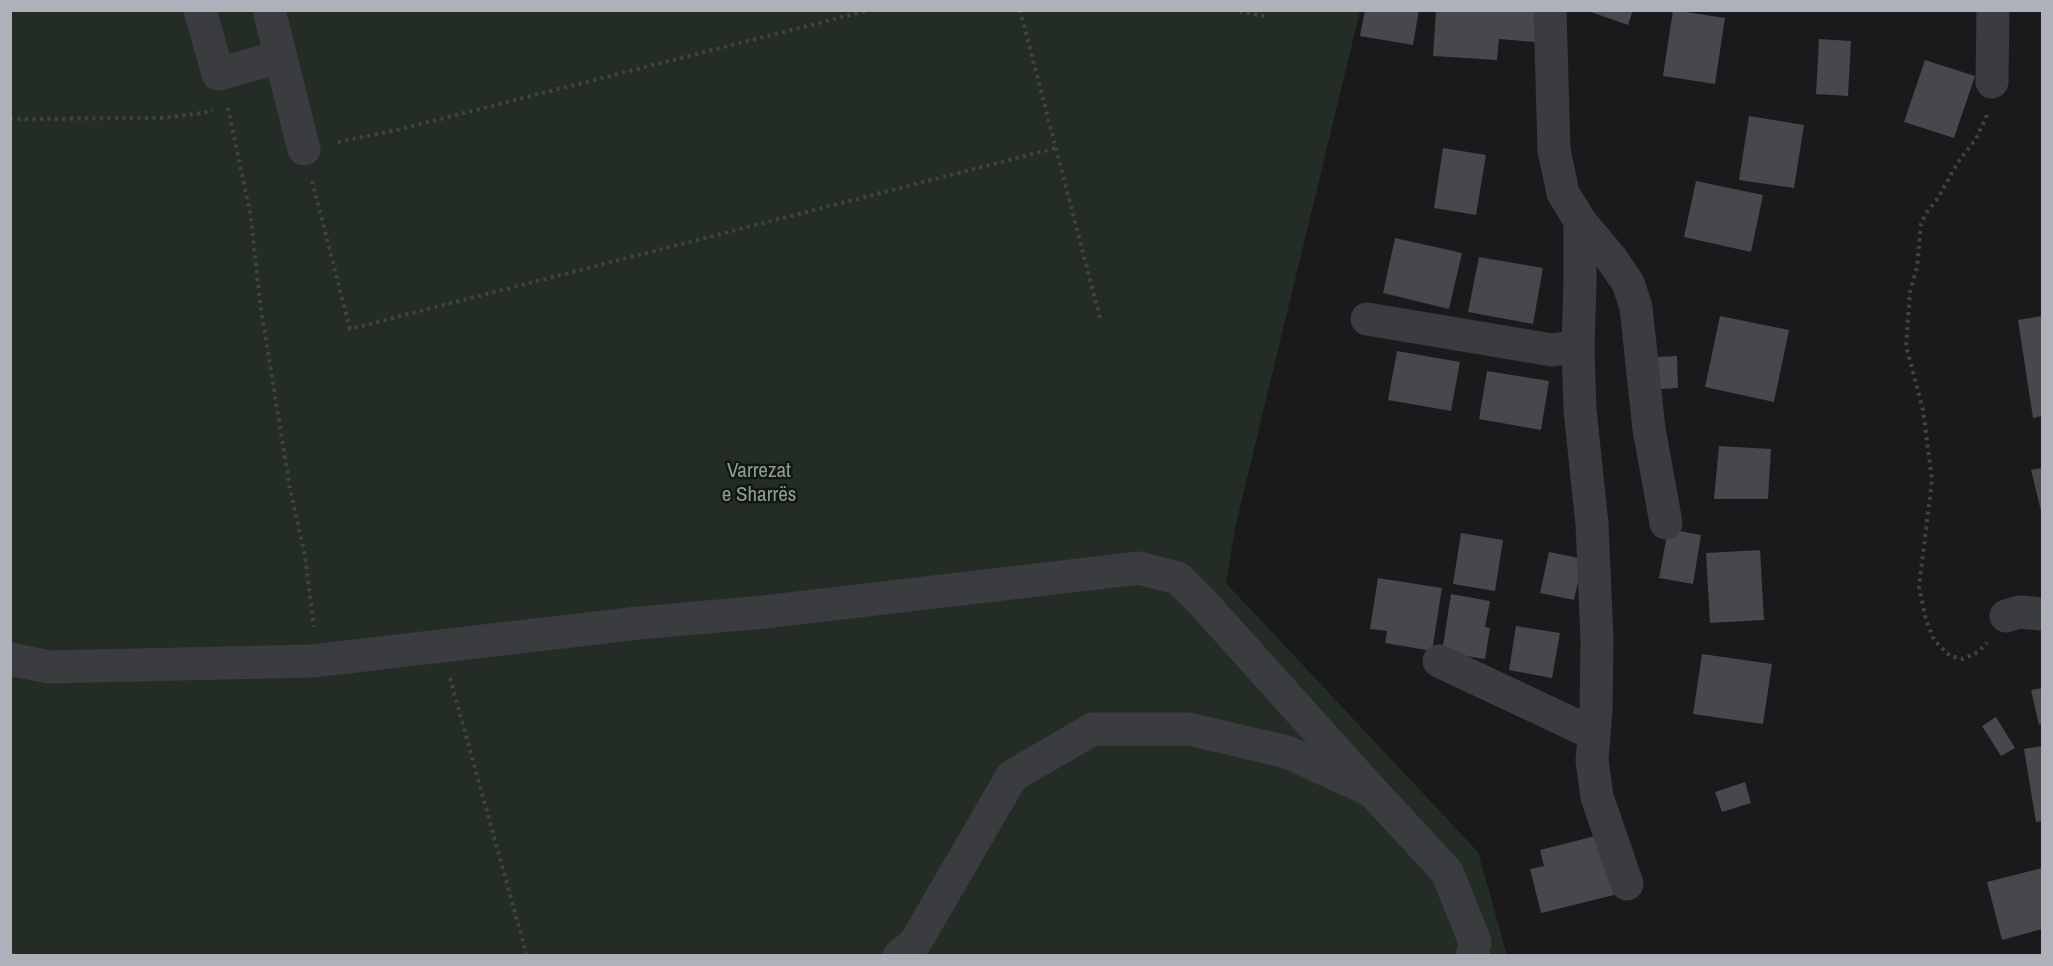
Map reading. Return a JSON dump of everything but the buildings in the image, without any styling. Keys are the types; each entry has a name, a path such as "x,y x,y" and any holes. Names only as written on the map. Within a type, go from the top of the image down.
{"street":[{"path":"200,10 218,74 280,57"},
{"path":"269,10 304,149"},
{"path":"1550,10 1554,150 1563,193 1580,221 1611,258 1628,283 1636,307 1649,429 1666,523"},
{"path":"1992,82 1993,10"},
{"path":"1580,221 1578,346 1580,410 1595,572 1597,640 1596,711 1592,760 1597,797 1627,884"},
{"path":"1367,319 1552,350 1578,346"},
{"path":"10,660 49,667 312,661 639,623 764,612 1138,568 1178,578 1211,611 1372,791 1448,872 1475,942 1472,956"},
{"path":"2006,616 2019,612 2043,614"},
{"path":"1439,661 1594,734"},
{"path":"899,956 915,943 1012,776 1093,729 1189,729 1287,752 1372,791"}],"path":[{"path":"870,10 397,130 304,149 350,328 1056,148"},
{"path":"1020,10 1100,318"},
{"path":"1232,10 1269,17"},
{"path":"1992,82 1986,116 1976,139 1958,162 1921,224 1917,267 1910,292 1906,346 1923,410 1932,480 1919,587 1934,640 1950,656 1964,659 1978,652 1992,638 2006,616"},
{"path":"10,118 161,118 203,113 228,105 250,212 261,309 280,431 305,556 314,625 312,661"},
{"path":"441,646 522,933 526,956"}],"green space":[{"name":"Varrezat e Sharrës","path":"10,11 1360,11 1235,528 1226,583 1478,852 1507,955 11,955"}]}
